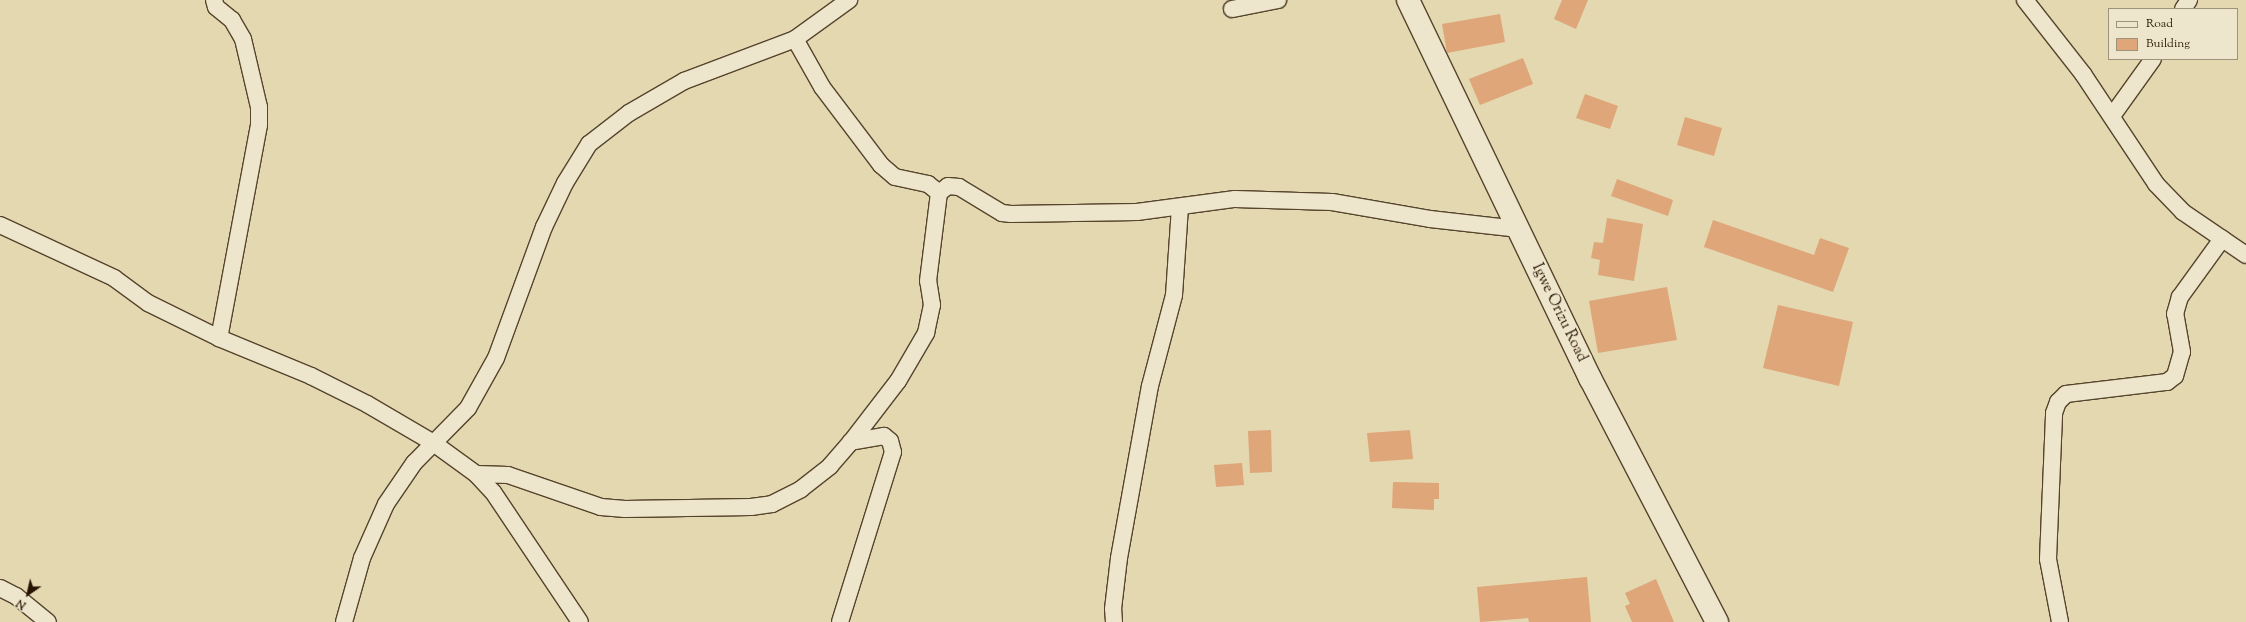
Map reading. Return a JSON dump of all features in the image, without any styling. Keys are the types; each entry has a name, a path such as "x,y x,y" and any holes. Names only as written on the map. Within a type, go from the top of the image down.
{"main road":[{"name":"Igwe Orizu Road","path":"1408,0 1590,378 1717,622"}],"street":[{"path":"214,0 216,7 232,20 243,39 260,107 259,125 219,338"},
{"path":"344,622 362,558 386,504 414,463 432,442 468,408 496,358 544,227 565,183 589,144 629,113 684,81 795,39 849,0"},
{"path":"1232,9 1278,0"},
{"path":"2026,0 2112,116 2156,184 2184,212 2246,255"},
{"path":"795,39 822,87 880,165 895,177 928,184 939,193"},
{"path":"2112,116 2152,60"},
{"path":"476,474 508,475 601,507 751,507 772,504 801,489 830,466 851,442 898,381 926,333 932,305 928,280 939,193 948,186 959,187 1002,213 1011,214 1137,212 1235,199 1332,202 1430,219 1518,229"},
{"path":"1114,622 1113,609 1119,558 1150,386 1174,295 1180,207"},
{"path":"0,225 114,278 148,302 219,338 311,376 367,404 432,442 476,474 493,492 580,622"},
{"path":"2060,622 2048,559 2054,420 2058,402 2066,394 2167,382 2175,376 2182,352 2176,314 2180,297 2222,239"},
{"path":"840,622 893,452 890,441 884,436 851,442"},
{"path":"0,588 16,596 48,622"}],"building":[{"path":"1562,0 1588,0 1576,29 1554,19"},
{"path":"1500,14 1505,42 1447,53 1442,24"},
{"path":"1523,58 1533,84 1480,105 1469,79"},
{"path":"1585,94 1618,106 1610,129 1576,118"},
{"path":"1685,117 1722,128 1714,156 1677,145"},
{"path":"1617,179 1673,200 1668,216 1611,196"},
{"path":"1607,218 1643,224 1634,281 1598,275 1600,260 1591,258 1594,242 1603,243"},
{"path":"1713,220 1814,255 1820,238 1849,248 1833,292 1704,247"},
{"path":"1667,287 1677,340 1598,353 1589,301"},
{"path":"1778,305 1853,322 1839,386 1763,368"},
{"path":"1271,430 1272,472 1250,473 1248,431"},
{"path":"1410,430 1413,459 1370,462 1367,433"},
{"path":"1242,463 1244,485 1216,487 1214,465"},
{"path":"1393,482 1439,483 1439,499 1434,499 1434,510 1392,508"},
{"path":"1587,577 1591,622 1529,622 1528,618 1480,622 1477,587"},
{"path":"1656,579 1674,622 1632,622 1625,606 1630,604 1625,593"}]}
